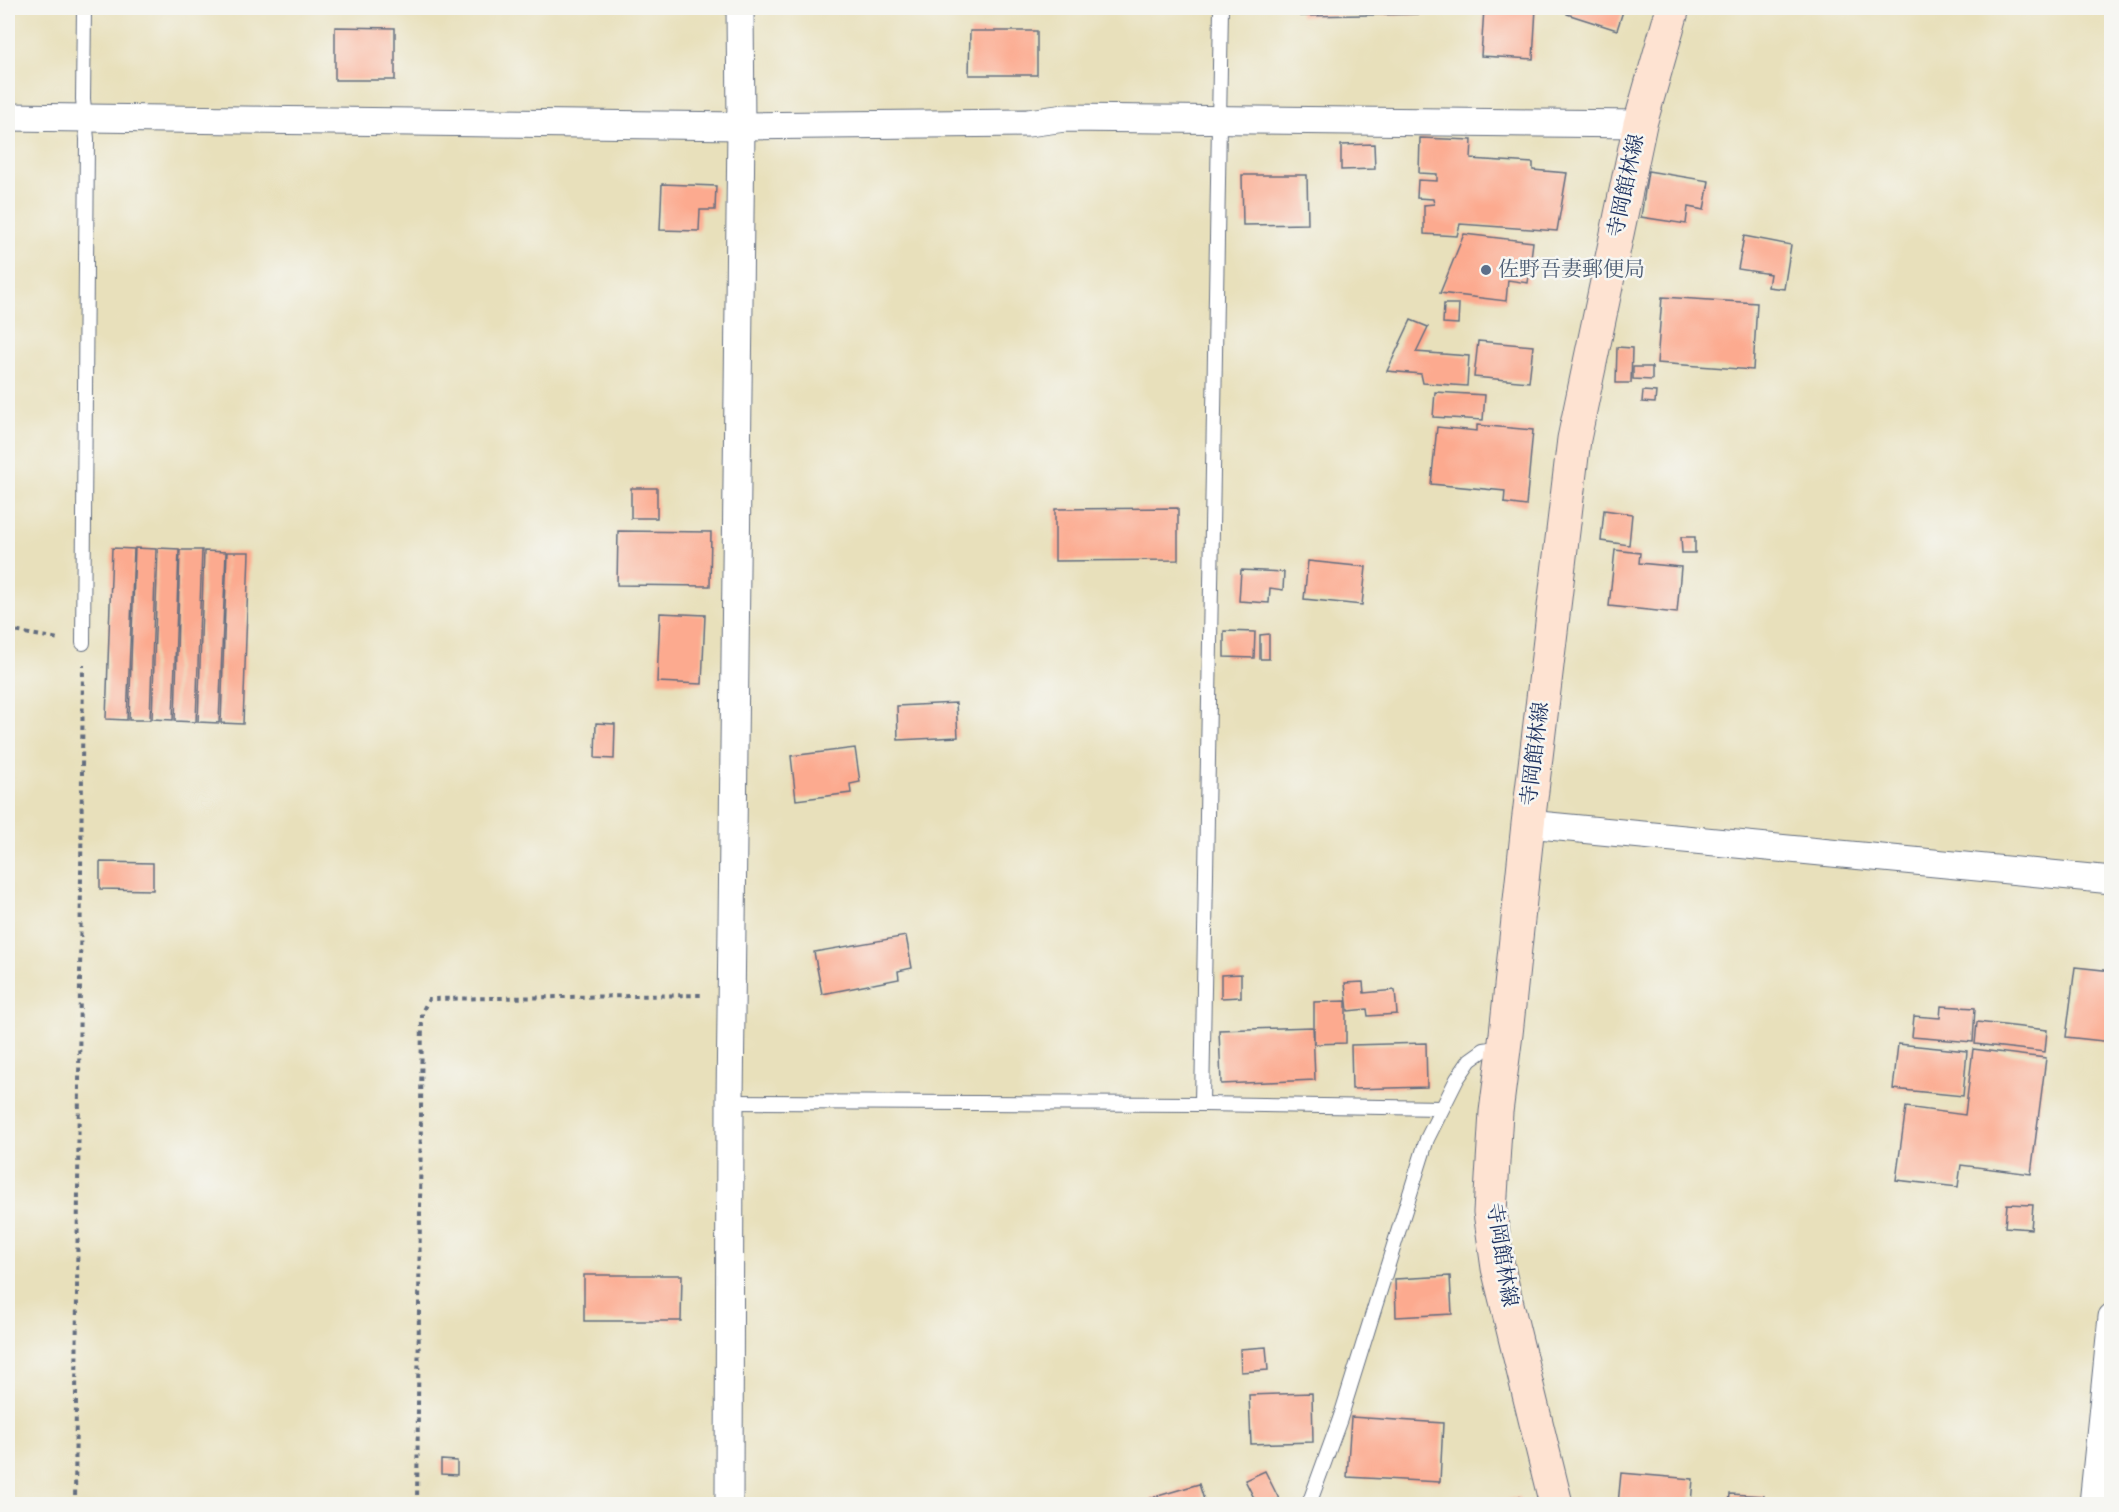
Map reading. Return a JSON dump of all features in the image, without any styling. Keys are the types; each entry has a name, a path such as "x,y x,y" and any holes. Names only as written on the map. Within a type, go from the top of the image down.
{"main road":[{"name":"寺岡館林線","path":"1556,1504 1498,1268 1490,1212 1496,1112 1574,439 1640,124 1673,8"}],"street":[{"path":"729,1504 730,1102 741,126 740,8"},
{"path":"8,117 741,126 1028,123 1065,118 1640,124"},
{"path":"1528,824 2112,880"},
{"path":"2093,1504 2112,1317"}],"lane":[{"path":"83,643 87,150 83,99 84,8"},
{"path":"1202,1104 1221,8"},
{"path":"1309,1504 1340,1419 1427,1139 1457,1079 1470,1060 1484,1050 1505,1047"},
{"path":"730,1102 1202,1104 1443,1108"}],"path":[{"path":"8,630 83,643 75,1504"},
{"path":"417,1504 422,1012 429,999 731,994"}],"building":[{"path":"1300,8 1430,8 1430,14 1300,16"},
{"path":"1484,8 1536,8 1533,59 1481,56"},
{"path":"1569,8 1624,8 1617,30 1567,14"},
{"path":"335,27 395,28 395,80 335,80"},
{"path":"970,31 1037,31 1037,75 969,75"},
{"path":"1420,138 1472,140 1471,159 1533,163 1533,170 1567,173 1557,231 1460,224 1457,236 1424,234 1424,205 1434,204 1433,199 1417,198 1418,180 1437,181 1437,174 1419,173"},
{"path":"1374,144 1375,169 1341,170 1341,145"},
{"path":"1648,171 1709,181 1704,210 1688,207 1686,224 1641,217"},
{"path":"1242,175 1307,175 1308,224 1243,225"},
{"path":"662,184 716,186 715,210 700,210 699,231 660,230"},
{"path":"1464,234 1533,242 1528,283 1508,280 1506,301 1440,293"},
{"path":"1744,236 1791,245 1784,289 1768,287 1770,274 1738,269"},
{"path":"1662,297 1757,303 1753,370 1657,363"},
{"path":"1444,304 1459,304 1458,324 1443,323"},
{"path":"1411,320 1428,327 1416,352 1469,356 1467,386 1423,383 1421,374 1387,371"},
{"path":"1478,341 1533,346 1529,382 1474,377"},
{"path":"1617,347 1632,348 1631,383 1616,383"},
{"path":"1633,367 1652,367 1652,380 1633,379"},
{"path":"1643,391 1656,392 1655,403 1642,402"},
{"path":"1435,392 1485,395 1483,420 1433,417"},
{"path":"1477,425 1533,430 1526,506 1504,503 1505,491 1431,484 1437,427 1477,431"},
{"path":"631,488 657,488 657,518 631,518"},
{"path":"1178,508 1178,560 1055,561 1055,509"},
{"path":"1604,510 1632,514 1629,545 1601,541"},
{"path":"618,531 711,532 710,586 617,585"},
{"path":"1681,537 1695,537 1695,553 1682,553"},
{"path":"112,548 134,549 127,720 106,719"},
{"path":"135,548 156,549 150,720 129,720"},
{"path":"158,548 179,549 173,720 152,719"},
{"path":"180,550 202,550 196,722 175,721"},
{"path":"1615,550 1640,553 1639,563 1681,567 1677,613 1609,606"},
{"path":"204,551 226,552 219,723 198,722"},
{"path":"227,552 249,552 243,724 221,723"},
{"path":"1308,561 1366,567 1362,605 1304,599"},
{"path":"1241,570 1284,572 1283,590 1270,588 1269,603 1239,601"},
{"path":"660,613 705,615 702,684 657,682"},
{"path":"1224,631 1255,632 1254,658 1224,657"},
{"path":"1269,634 1269,659 1260,659 1260,635"},
{"path":"956,703 958,737 898,740 897,706"},
{"path":"596,723 615,724 614,759 595,758"},
{"path":"855,748 860,782 850,784 851,793 796,800 791,756"},
{"path":"100,862 153,863 153,890 100,889"},
{"path":"906,936 912,968 898,971 899,979 822,994 814,952"},
{"path":"2075,967 2112,971 2112,1042 2066,1037"},
{"path":"1241,974 1241,997 1221,998 1221,975"},
{"path":"1363,982 1364,993 1395,990 1397,1014 1368,1016 1367,1009 1348,1011 1345,983"},
{"path":"1346,1001 1346,1043 1314,1044 1314,1002"},
{"path":"1941,1006 1975,1008 1973,1042 1912,1037 1914,1016 1940,1018"},
{"path":"1977,1022 2047,1030 2045,1052 1975,1044"},
{"path":"1313,1027 1315,1080 1221,1084 1219,1030"},
{"path":"1426,1043 1427,1087 1352,1089 1351,1045"},
{"path":"1898,1044 1967,1051 1963,1096 1893,1089"},
{"path":"1973,1049 2046,1058 2031,1174 1961,1165 1958,1187 1896,1180 1906,1107 1965,1115"},
{"path":"2007,1204 2033,1205 2031,1229 2005,1227"},
{"path":"584,1275 682,1275 681,1321 584,1321"},
{"path":"1450,1276 1452,1314 1396,1317 1395,1279"},
{"path":"1266,1347 1268,1370 1241,1372 1240,1349"},
{"path":"1312,1393 1313,1442 1251,1444 1249,1395"},
{"path":"1351,1417 1443,1423 1440,1482 1347,1477"},
{"path":"441,1460 457,1461 457,1475 441,1474"},
{"path":"1265,1471 1281,1503 1257,1504 1245,1480"},
{"path":"1621,1473 1693,1479 1691,1504 1618,1504"},
{"path":"1199,1484 1205,1503 1153,1504 1151,1498"},
{"path":"1730,1494 1764,1496 1764,1504 1729,1504"},
{"path":"1519,1497 1520,1504 1490,1504"}],"place":[{"name":"佐野吾妻郵便局","path":"1486,270"}]}
